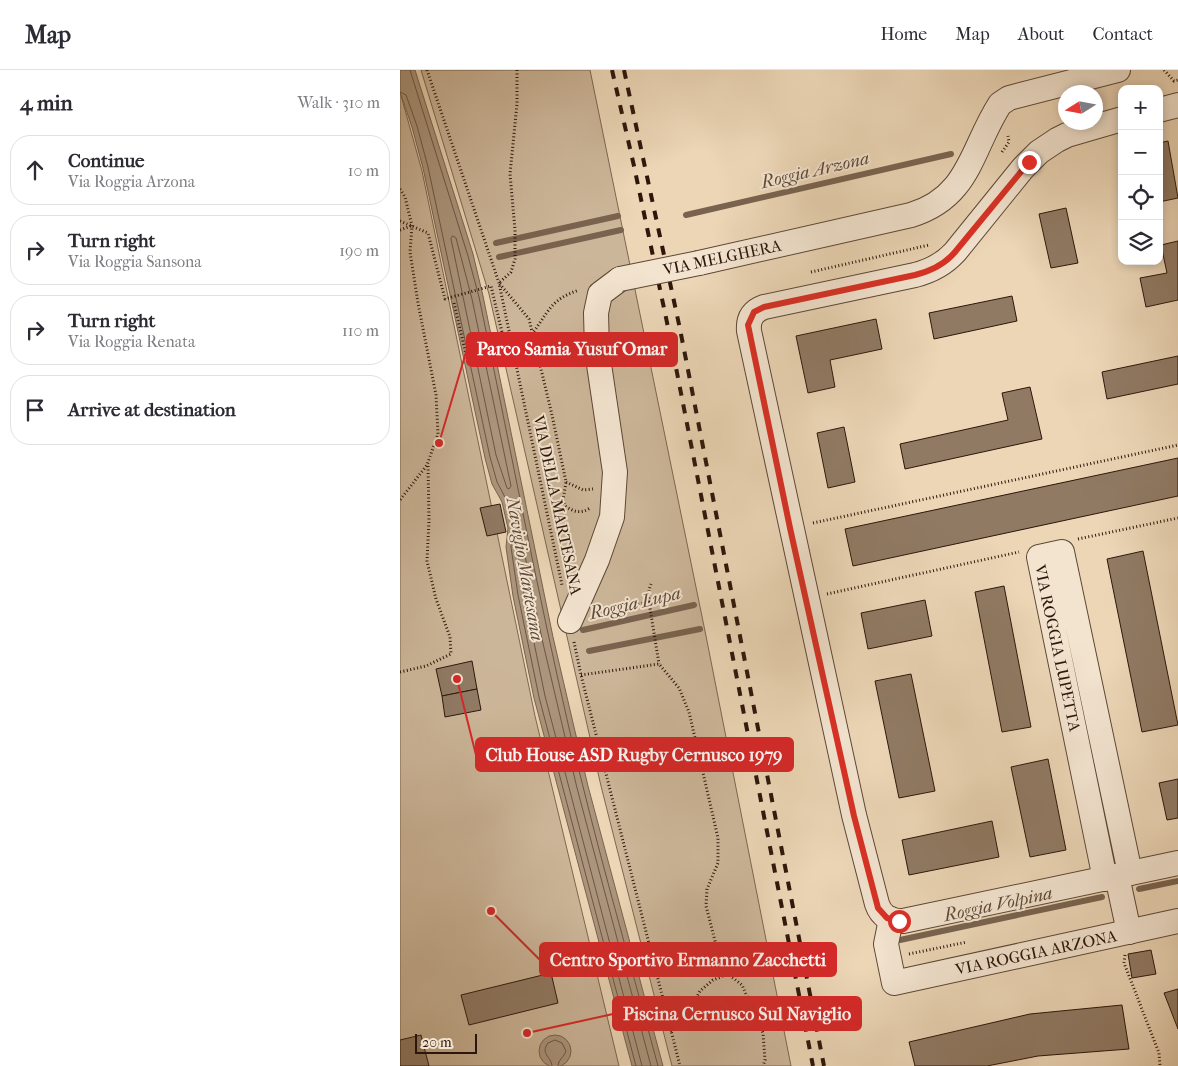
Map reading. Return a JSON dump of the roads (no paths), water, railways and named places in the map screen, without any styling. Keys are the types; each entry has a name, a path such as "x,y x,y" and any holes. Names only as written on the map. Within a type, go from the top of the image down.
{"street":[{"path":"1063,77 1118,70"},
{"name":"VIA MELGHERA","path":"572,616 597,560 612,517 615,472 597,351 596,313 600,294 620,279 911,215 931,208 944,200 962,179 1000,104 1009,98 1063,77"},
{"path":"1163,109 1178,105"},
{"path":"1118,120 1067,135 1039,152 1023,168 950,257 933,268 915,275 757,310 750,318 748,331 854,816 884,912 903,921 1178,863"},
{"name":"VIA ROGGIA LUPETTA","path":"1062,552 1117,876 1039,557 1062,552"},
{"path":"1117,876 1129,932"},
{"name":"VIA ROGGIA ARZONA","path":"884,912 886,944 894,984 1178,921"}],"water":[{"name":"Naviglio Martesana","path":"400,70 415,70 473,254 553,637 574,727 663,1066 632,1066 534,698 513,596 506,547 508,528 502,502 492,484 485,458 423,168 400,92"},
{"path":"555,1035 566,1040 571,1051 566,1062 555,1067 544,1062 539,1051 544,1040"}],"waterway":[{"name":"Roggia Arzona","path":"686,215 951,154"},
{"path":"496,243 618,216"},
{"name":"Roggia Arzona","path":"499,257 621,230"},
{"name":"Roggia Lupa","path":"583,630 694,605"},
{"name":"Roggia Volpina","path":"589,651 700,629"},
{"name":"Roggia Volpina","path":"1139,889 1178,881"},
{"name":"Roggia Volpina","path":"900,940 1102,897"}],"railway":[{"path":"612,70 669,332 813,1066"},
{"path":"624,70 680,329 824,1066"}],"place":[{"name":"Parco Samia Yusuf Omar","path":"439,443"},
{"name":"Club House ASD Rugby Cernusco 1979","path":"457,679"},
{"name":"Centro Sportivo Ermanno Zacchetti","path":"491,911"},
{"name":"Piscina Cernusco Sul Naviglio","path":"527,1033"}]}
